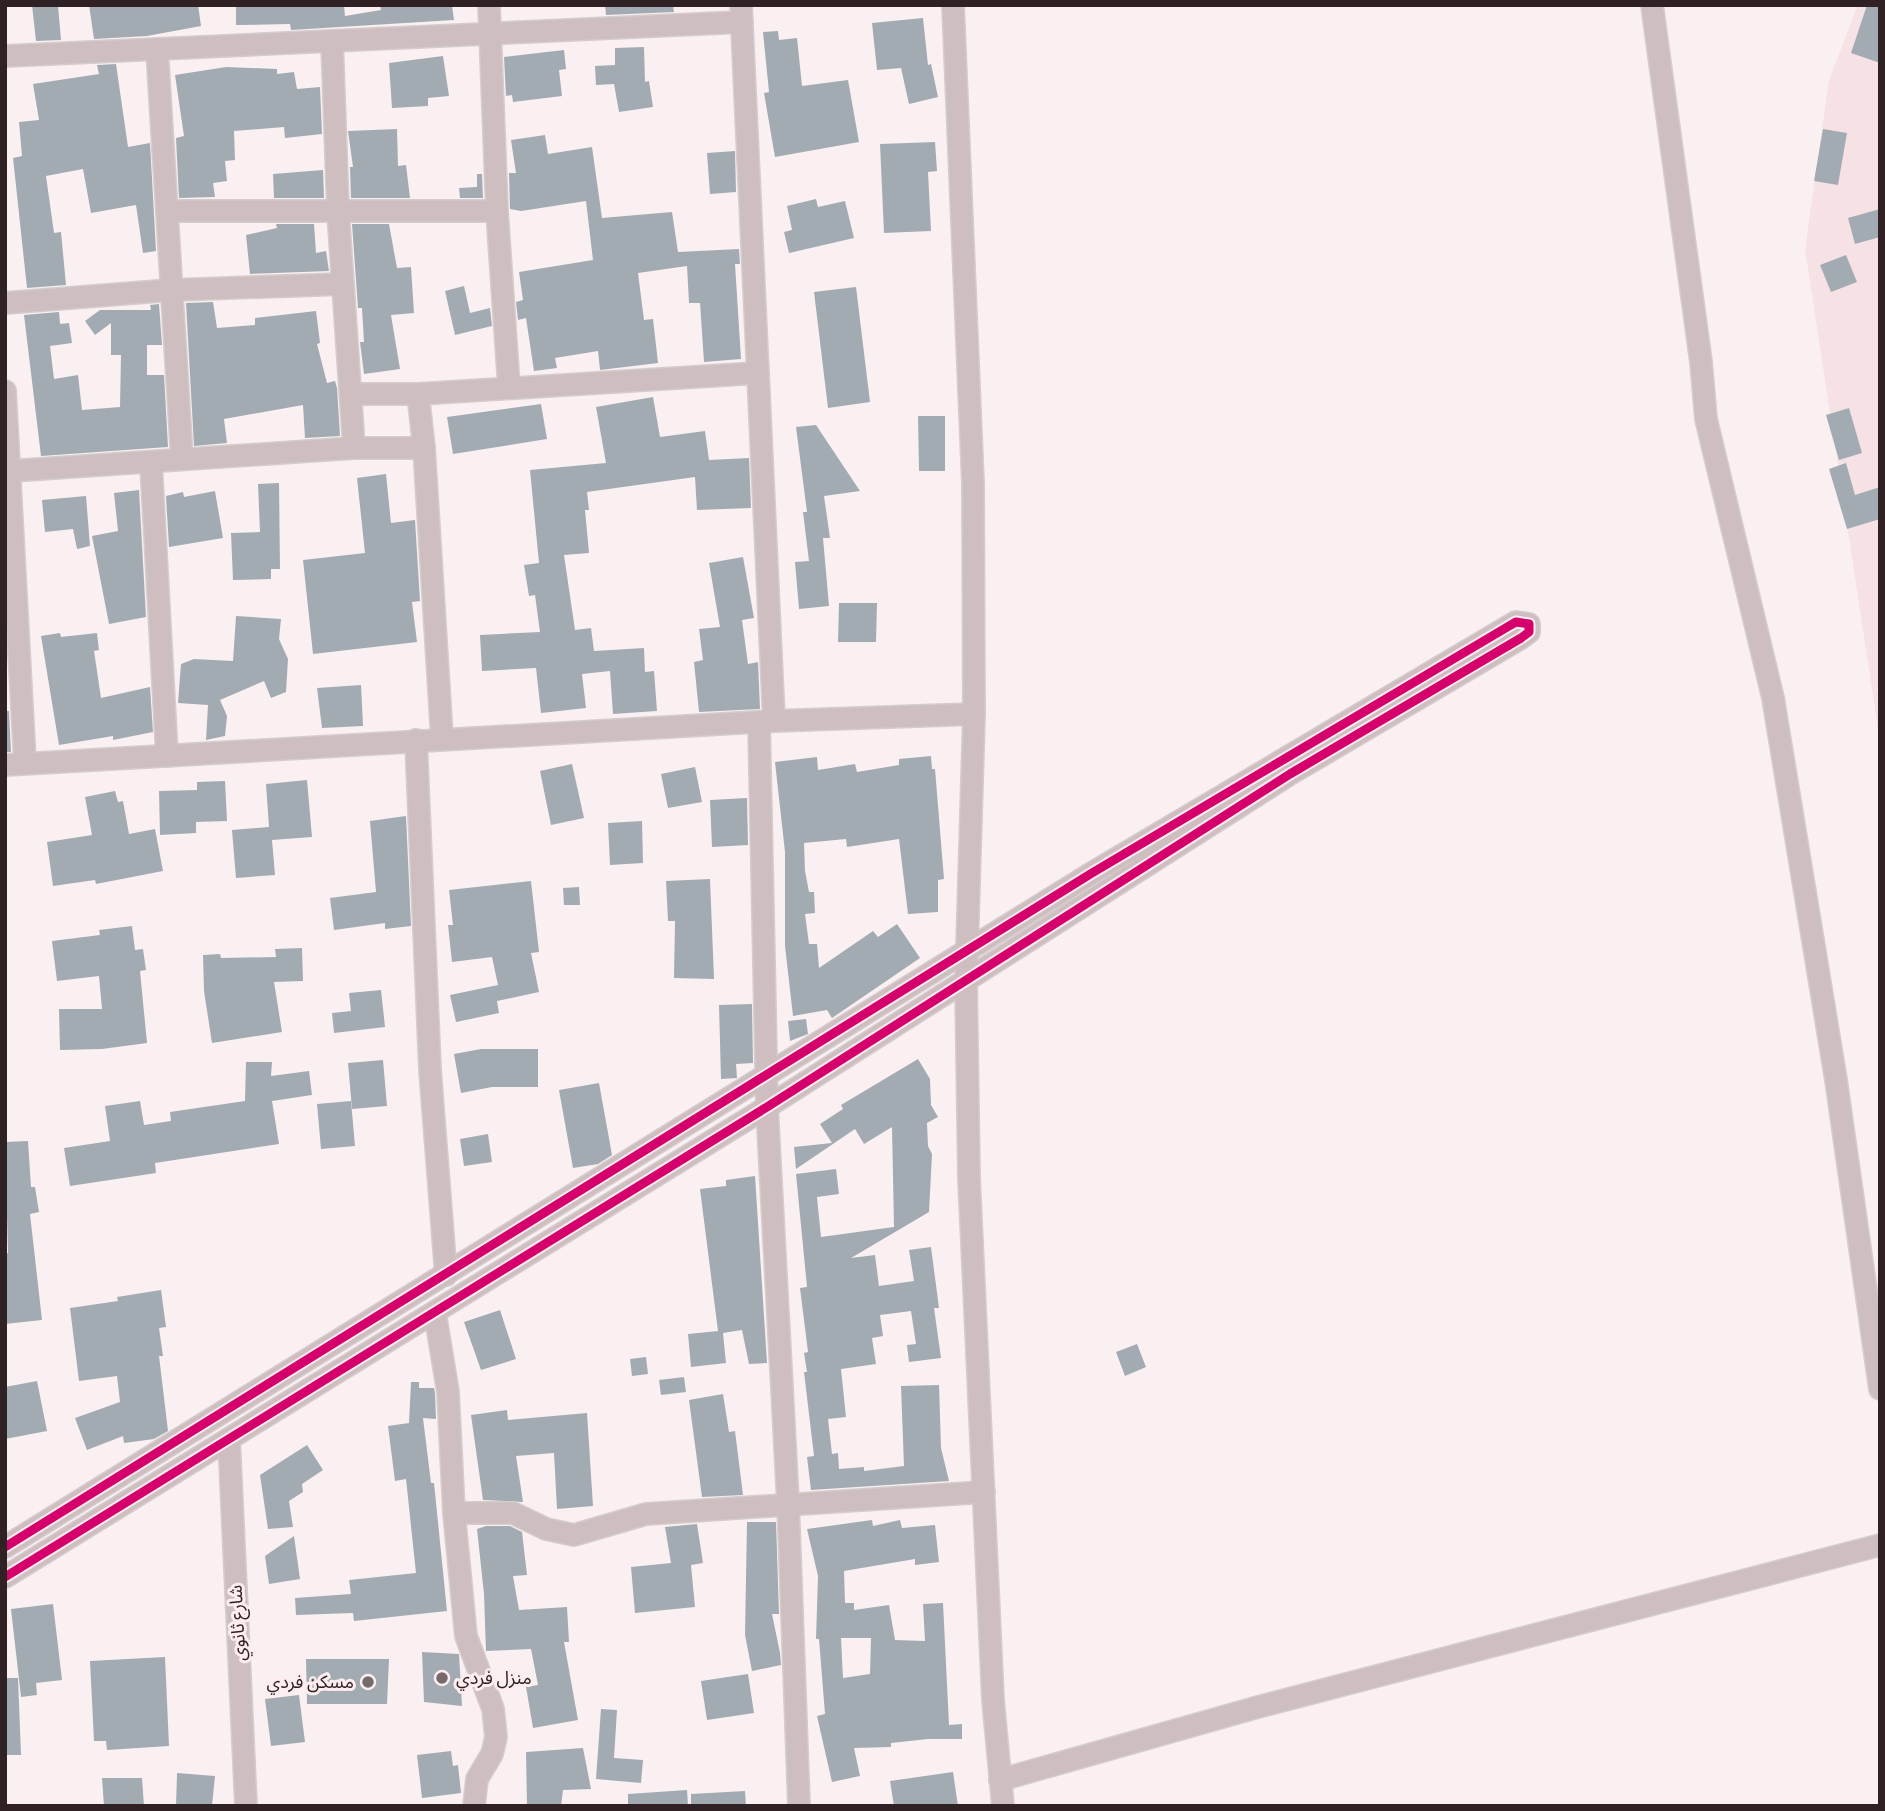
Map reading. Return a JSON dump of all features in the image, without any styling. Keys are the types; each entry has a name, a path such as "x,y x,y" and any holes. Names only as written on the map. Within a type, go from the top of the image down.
{"street":[{"path":"489,5 497,211 509,387"},
{"path":"953,5 973,484 974,714 966,982 969,1178 1003,1806"},
{"path":"1652,5 1702,362 1706,419 1773,698 1836,1080 1880,1389"},
{"path":"5,56 492,34 742,14 758,373 766,721 766,1078 788,1503 799,1806"},
{"path":"332,41 338,211 354,448"},
{"path":"157,49 181,460"},
{"path":"167,211 497,211"},
{"path":"5,303 172,290 343,284"},
{"path":"351,394 418,394 758,373"},
{"path":"5,391 10,471 15,764 766,721 974,714"},
{"path":"418,394 424,448 442,738"},
{"path":"10,471 354,448 424,448"},
{"path":"151,463 167,755"},
{"path":"5,1547 1199,809 1516,622 1529,624 1530,632 1521,638 1290,774 767,1107 5,1577"},
{"path":"416,740 430,1070 446,1275"},
{"path":"435,1313 449,1392 454,1513 466,1636 493,1709 496,1737 492,1754 477,1779 474,1806"},
{"name":"شارع ثانوي","path":"229,1439 246,1806"},
{"path":"454,1513 513,1513 559,1534 574,1535 646,1514 984,1492"},
{"path":"1000,1780 1258,1707 1880,1545"}],"shaded area":[{"path":"1858,5 1880,5 1880,742 1805,249 1829,80"}],"building":[{"path":"32,5 58,5 61,40 36,41"},
{"path":"89,5 198,5 201,26 147,36 94,39"},
{"path":"236,5 344,5 345,16 381,10 380,5 452,5 454,20 291,30 290,24 236,25"},
{"path":"605,5 673,5 674,12 606,15"},
{"path":"1867,5 1880,5 1880,63 1851,53"},
{"path":"923,18 928,65 931,64 938,97 909,104 901,68 877,70 872,23"},
{"path":"778,31 779,40 797,38 802,86 848,80 859,142 775,157 764,93 769,92 763,32"},
{"path":"644,47 645,82 649,81 653,107 619,112 614,84 596,85 595,66 615,65 615,48"},
{"path":"564,50 566,69 559,70 562,96 513,102 512,95 506,96 504,57"},
{"path":"443,56 449,96 428,98 428,106 392,108 389,63"},
{"path":"116,64 128,147 150,143 156,251 143,253 136,205 91,213 83,169 46,176 54,233 61,232 66,285 27,288 13,158 22,156 19,122 39,120 33,84 99,74 97,65"},
{"path":"226,67 277,69 277,74 294,72 297,89 320,87 322,134 285,138 284,127 234,131 235,160 225,161 227,181 213,183 215,197 179,198 176,138 184,136 175,75"},
{"path":"397,129 398,166 406,165 410,198 351,198 350,167 353,167 348,131"},
{"path":"1823,129 1847,133 1838,185 1814,181"},
{"path":"545,135 548,154 592,147 602,218 672,212 678,252 739,249 740,264 735,264 741,359 704,362 700,303 689,303 687,266 638,273 644,320 653,319 658,363 600,370 598,351 555,358 557,368 534,371 526,318 518,320 516,302 523,300 519,272 593,260 586,201 521,211 510,209 509,173 516,173 511,140"},
{"path":"935,142 937,171 928,172 931,231 884,233 880,144"},
{"path":"735,151 736,192 710,194 707,153"},
{"path":"323,170 324,198 274,198 273,174"},
{"path":"477,174 482,174 483,198 460,198 459,188 477,187"},
{"path":"816,199 818,207 845,201 854,238 789,253 784,232 792,230 787,206"},
{"path":"1880,209 1880,237 1855,244 1848,218"},
{"path":"276,224 314,224 316,253 326,251 329,271 250,274 246,235 277,228"},
{"path":"352,224 389,224 397,268 411,267 414,313 391,315 400,369 364,374 360,342 364,342 362,308 358,308"},
{"path":"1846,255 1857,282 1831,292 1820,265"},
{"path":"464,286 470,313 490,308 492,326 455,335 445,291"},
{"path":"856,287 870,402 828,408 814,292"},
{"path":"213,302 217,328 255,325 255,318 316,311 320,343 317,344 327,383 335,381 337,388 340,436 305,438 303,405 224,419 227,443 194,446 186,303"},
{"path":"159,304 162,345 147,345 147,375 164,375 168,447 41,456 24,315 59,312 60,324 69,323 72,343 50,346 54,379 78,375 82,410 120,407 121,355 111,355 111,323 95,335 85,321 100,310 151,310 150,305"},
{"path":"653,397 660,437 705,431 709,460 749,458 751,508 697,510 695,477 587,492 589,510 585,510 589,553 564,555 575,630 591,628 594,651 644,648 645,672 654,671 657,711 613,714 610,671 582,674 586,708 541,713 536,668 482,671 480,635 540,632 535,595 529,596 524,565 539,563 530,470 606,463 596,407"},
{"path":"541,404 547,439 453,454 447,417"},
{"path":"1849,408 1862,453 1839,460 1826,415"},
{"path":"918,416 945,416 945,471 919,471"},
{"path":"816,425 860,491 824,496 830,538 823,538 829,606 799,609 795,562 809,561 803,512 807,512 796,427"},
{"path":"1846,463 1855,495 1880,487 1880,519 1847,529 1829,469"},
{"path":"386,474 391,523 415,520 420,601 412,602 417,642 313,654 303,560 365,553 357,478"},
{"path":"279,483 280,569 271,569 271,579 233,580 231,533 260,532 258,484"},
{"path":"139,490 146,617 109,624 92,536 118,531 114,493"},
{"path":"215,491 223,538 169,547 166,496 183,492 184,497"},
{"path":"86,496 90,546 77,549 73,529 45,532 42,500"},
{"path":"743,557 754,618 742,620 748,664 758,662 760,709 699,712 694,662 703,660 699,629 720,627 709,563"},
{"path":"839,603 877,603 876,642 838,642"},
{"path":"236,616 281,619 279,639 288,659 286,692 271,698 264,681 220,700 227,716 225,736 206,740 208,705 178,703 181,664 194,659 233,661"},
{"path":"60,633 61,637 97,633 99,650 94,651 101,698 150,687 153,732 113,740 113,736 59,745 41,636"},
{"path":"361,685 363,726 322,728 317,688"},
{"path":"5,711 9,711 11,752 5,752"},
{"path":"931,756 932,769 935,769 944,879 938,880 938,912 908,914 899,839 847,847 846,839 804,843 805,871 809,892 814,892 815,913 805,914 809,944 817,944 819,968 873,931 878,937 897,924 920,958 832,1018 827,1010 793,1016 785,946 785,852 775,762 817,757 818,770 855,764 857,772 899,765 899,759"},
{"path":"572,764 584,818 551,825 540,771"},
{"path":"695,767 702,802 668,808 661,774"},
{"path":"307,780 312,837 272,840 275,875 236,878 232,830 269,827 266,784"},
{"path":"225,781 227,821 196,822 196,833 160,835 159,791 197,790 197,782"},
{"path":"115,791 118,802 123,801 129,834 155,829 163,871 96,884 95,880 53,886 47,842 92,835 85,797"},
{"path":"747,798 748,845 712,847 710,800"},
{"path":"406,816 411,926 385,929 385,923 334,930 330,898 376,892 370,821"},
{"path":"642,821 643,863 610,865 608,823"},
{"path":"710,879 714,979 674,978 675,921 668,921 666,881"},
{"path":"531,881 539,952 531,953 539,992 497,1001 499,1013 456,1022 450,995 498,985 492,957 452,962 448,925 453,925 449,890"},
{"path":"579,887 580,905 564,905 563,888"},
{"path":"132,926 135,950 143,949 146,970 140,971 147,1043 102,1049 60,1050 59,1009 102,1009 99,976 57,981 52,941 100,935 99,930"},
{"path":"302,948 303,981 274,982 282,1032 212,1043 204,991 203,955 220,954 221,958 276,957 275,949"},
{"path":"381,990 385,1027 334,1033 332,1013 351,1011 349,993"},
{"path":"752,1004 753,1063 736,1064 737,1078 721,1079 719,1005"},
{"path":"806,1019 808,1034 790,1041 788,1021"},
{"path":"481,1049 538,1049 538,1087 492,1087 461,1093 454,1054"},
{"path":"918,1059 930,1079 931,1105 938,1117 927,1123 928,1146 932,1154 929,1212 851,1258 875,1255 879,1286 914,1281 909,1250 931,1247 939,1308 934,1308 941,1358 909,1362 907,1345 916,1344 911,1311 880,1315 883,1336 872,1338 876,1364 841,1369 846,1417 828,1419 832,1454 838,1453 839,1469 864,1467 864,1471 904,1466 901,1386 939,1385 941,1448 949,1481 811,1490 807,1457 814,1456 804,1372 807,1372 804,1353 808,1352 800,1288 807,1287 796,1174 836,1169 839,1194 817,1197 821,1237 894,1227 892,1127 864,1144 855,1129 796,1169 794,1147 832,1143 820,1124 843,1109 841,1105"},
{"path":"383,1060 387,1106 352,1109 348,1063"},
{"path":"246,1062 272,1062 271,1076 309,1071 312,1095 272,1101 279,1144 155,1163 156,1173 70,1186 64,1148 110,1141 105,1106 140,1101 144,1125 171,1121 170,1112 245,1101"},
{"path":"599,1083 612,1155 598,1164 573,1168 559,1090"},
{"path":"351,1101 355,1146 321,1149 317,1104"},
{"path":"488,1134 492,1162 464,1166 460,1139"},
{"path":"28,1141 31,1187 35,1187 39,1212 30,1214 42,1320 5,1324 5,1254 8,1253 5,1142"},
{"path":"755,1176 767,1363 749,1364 742,1330 723,1333 726,1363 691,1367 688,1334 718,1331 700,1189 726,1186 726,1180"},
{"path":"161,1290 166,1327 159,1328 163,1356 159,1356 168,1431 154,1439 124,1443 123,1436 87,1450 75,1418 120,1402 117,1376 79,1381 70,1308 118,1301 117,1297"},
{"path":"500,1310 516,1359 481,1370 464,1322"},
{"path":"1137,1344 1146,1367 1125,1376 1116,1352"},
{"path":"646,1357 648,1374 632,1376 630,1359"},
{"path":"684,1377 686,1392 661,1395 659,1380"},
{"path":"37,1381 47,1431 5,1439 5,1387"},
{"path":"411,1382 419,1382 419,1388 434,1388 435,1393 436,1419 423,1418 431,1483 434,1483 447,1611 354,1621 353,1613 296,1615 295,1598 351,1594 349,1580 416,1573 406,1479 395,1481 388,1426 409,1423"},
{"path":"723,1394 729,1432 735,1431 743,1495 702,1497 689,1400"},
{"path":"507,1410 508,1420 587,1413 593,1506 557,1509 554,1453 516,1456 523,1502 483,1500 471,1415"},
{"path":"307,1445 323,1470 302,1484 303,1492 289,1501 293,1527 268,1529 260,1475"},
{"path":"872,1520 873,1526 900,1520 902,1528 935,1525 939,1562 915,1565 915,1559 844,1571 845,1603 854,1603 854,1610 889,1605 895,1640 925,1641 923,1604 943,1603 949,1725 962,1724 962,1739 928,1739 891,1743 891,1747 854,1748 860,1776 832,1782 817,1716 825,1714 819,1639 816,1639 818,1576 807,1529","holes":["841,1638 871,1638 870,1674 843,1678"]},
{"path":"747,1522 776,1522 779,1614 772,1614 781,1665 752,1671 745,1635"},
{"path":"697,1524 703,1563 691,1565 695,1607 635,1613 631,1567 671,1563 665,1527"},
{"path":"486,1526 510,1526 522,1532 527,1575 513,1576 519,1610 567,1607 569,1642 564,1642 578,1720 533,1728 526,1687 538,1685 531,1649 486,1651 484,1594 477,1529"},
{"path":"294,1536 300,1579 269,1584 265,1556"},
{"path":"53,1604 62,1680 36,1683 37,1695 21,1697 11,1609"},
{"name":"منزل فردي","path":"422,1652 459,1654 462,1706 424,1702"},
{"path":"165,1657 169,1746 107,1750 106,1741 94,1741 90,1661"},
{"path":"306,1659 389,1659 387,1704 307,1704"},
{"path":"748,1674 754,1713 707,1720 701,1681"},
{"path":"5,1678 18,1678 21,1755 5,1755"},
{"path":"299,1695 305,1742 271,1746 265,1699"},
{"path":"601,1709 617,1710 614,1758 643,1760 641,1783 596,1779"},
{"path":"583,1748 591,1789 563,1790 561,1806 527,1806 526,1752"},
{"path":"451,1751 453,1766 458,1765 461,1793 422,1798 417,1755"},
{"path":"953,1772 958,1806 894,1806 890,1781"},
{"path":"177,1773 215,1776 212,1806 176,1806"},
{"path":"102,1778 142,1778 144,1806 104,1806"},
{"path":"687,1790 688,1806 628,1806 628,1794"},
{"path":"745,1791 746,1806 691,1806 691,1794"}],"cycle path":[{"path":"5,1547 1092,873 1516,622 1529,624 1529,632 1521,638 1290,774 767,1107 5,1577"}],"place":[{"name":"منزل فردي","path":"442,1678"},
{"name":"مسكن فردي","path":"368,1682"}]}
